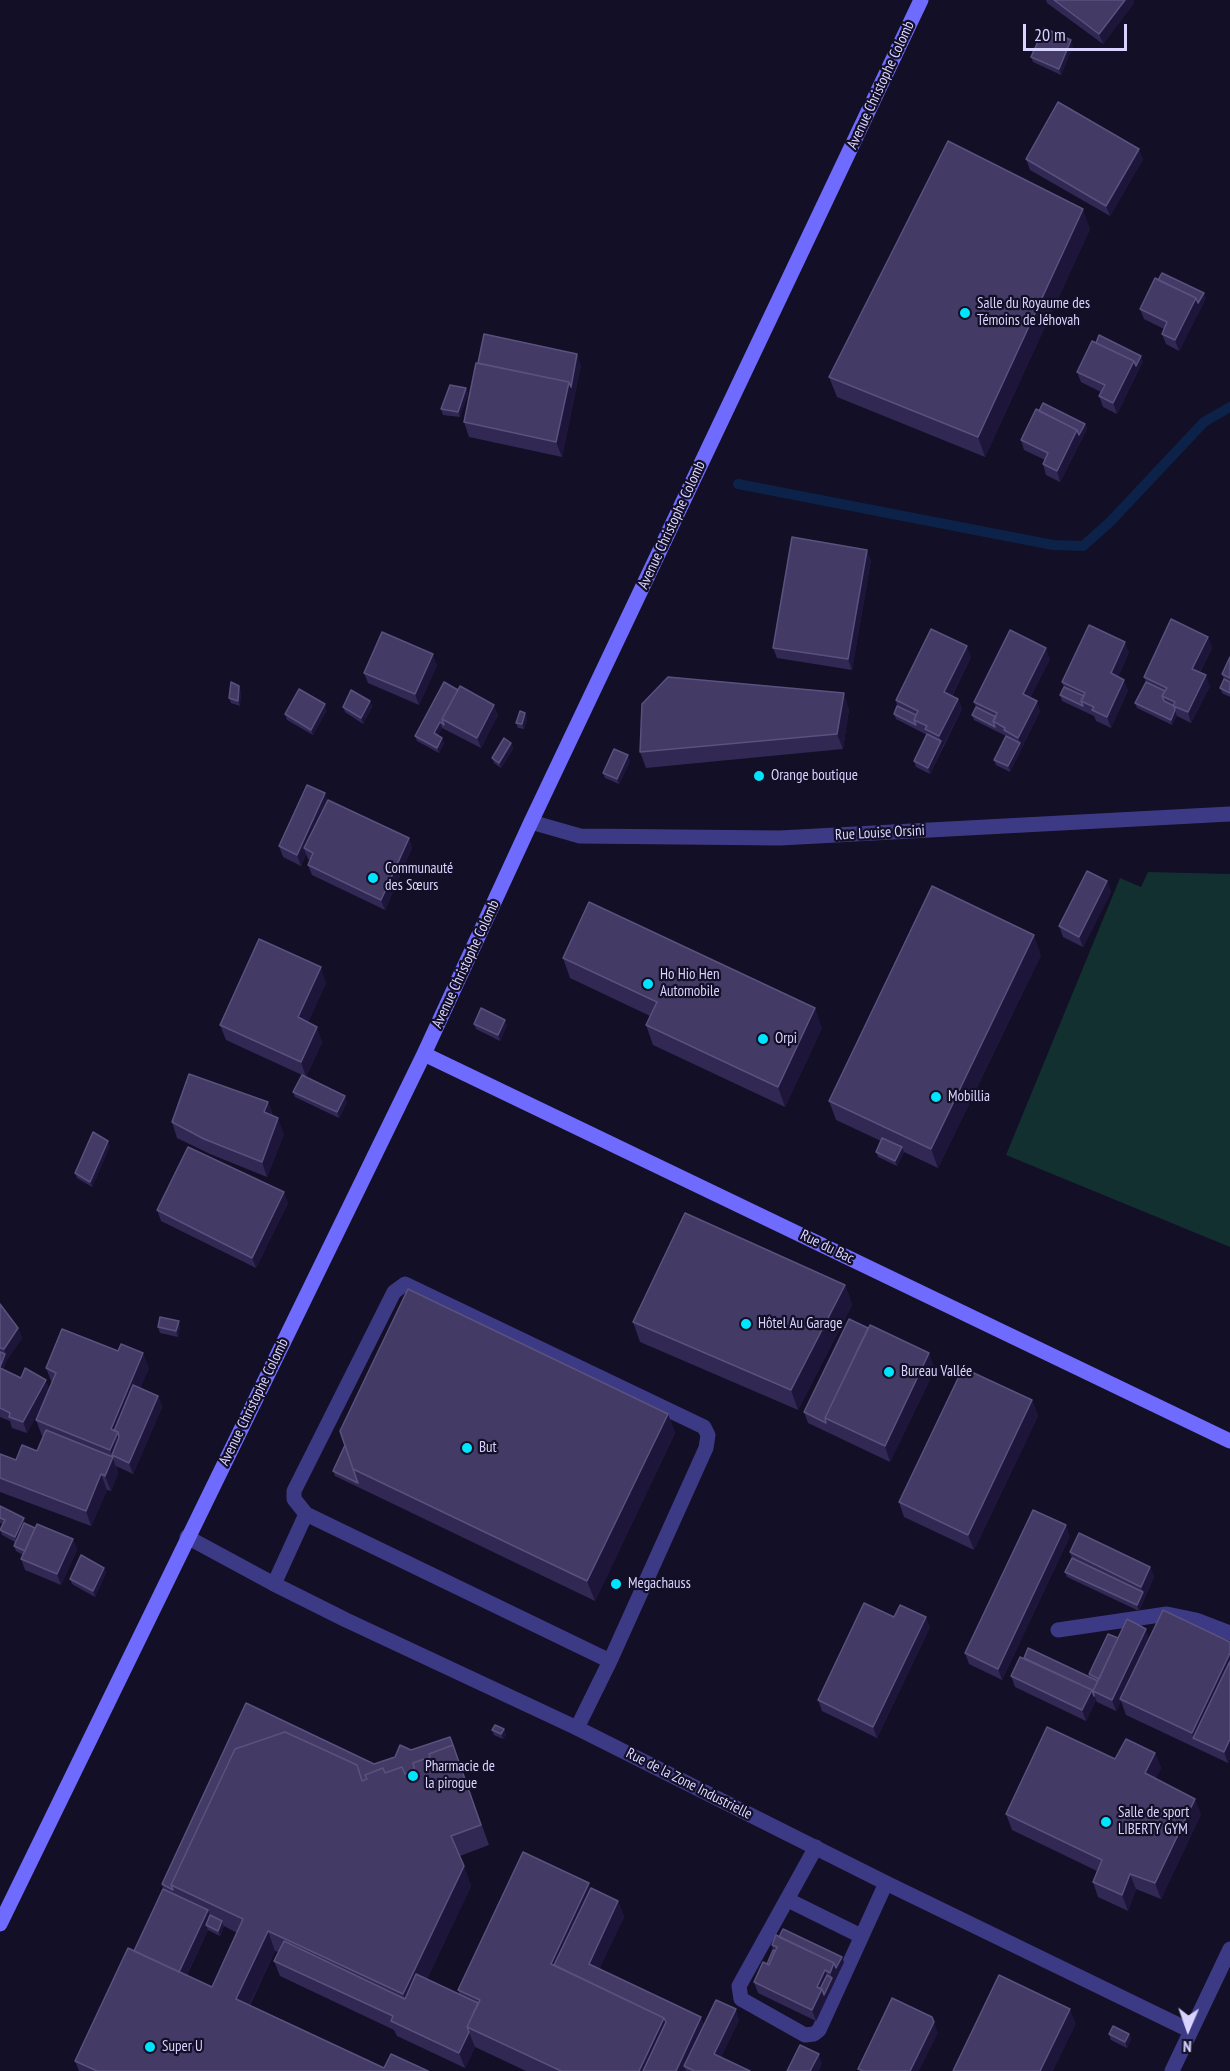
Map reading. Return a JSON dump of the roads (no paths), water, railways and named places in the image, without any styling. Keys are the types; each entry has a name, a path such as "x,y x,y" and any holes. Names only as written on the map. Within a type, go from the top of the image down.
{"street":[{"name":"Avenue Christophe Colomb","path":"0,1924 424,1054 531,822 921,0"},
{"name":"Rue Louise Orsini","path":"531,822 580,836 780,838 1230,814"},
{"name":"Rue du Bac","path":"424,1054 1230,1442"},
{"path":"577,1728 610,1661 706,1448 708,1435 704,1427 405,1284 394,1292 294,1491 294,1499 306,1515 610,1661"},
{"path":"274,1584 306,1515"},
{"name":"Rue de la Zone Industrielle","path":"188,1537 274,1584 577,1728 886,1883 1191,2031"},
{"path":"1058,1630 1167,1614 1196,1620 1230,1633"},
{"path":"816,1848 740,1986 739,1992 741,1999 805,2035 814,2034 819,2030 886,1883"},
{"path":"788,1900 861,1936"},
{"path":"1172,2071 1230,1949"}],"waterway":[{"path":"738,484 1053,545 1083,546 1110,522 1204,422 1230,407"}],"place":[{"name":"Salle du Royaume des Témoins de Jéhovah","path":"965,313"},
{"name":"Orange boutique","path":"759,776"},
{"name":"Communauté des Sœurs","path":"373,878"},
{"name":"Ho Hio Hen Automobile","path":"648,984"},
{"name":"Orpi","path":"763,1039"},
{"name":"Mobillia","path":"936,1097"},
{"name":"Hôtel Au Garage","path":"746,1324"},
{"name":"Bureau Vallée","path":"889,1372"},
{"name":"But","path":"467,1448"},
{"name":"Megachauss","path":"616,1584"},
{"name":"Pharmacie de la pirogue","path":"413,1776"},
{"name":"Salle de sport LIBERTY GYM","path":"1106,1822"},
{"name":"Super U","path":"150,2047"}]}
